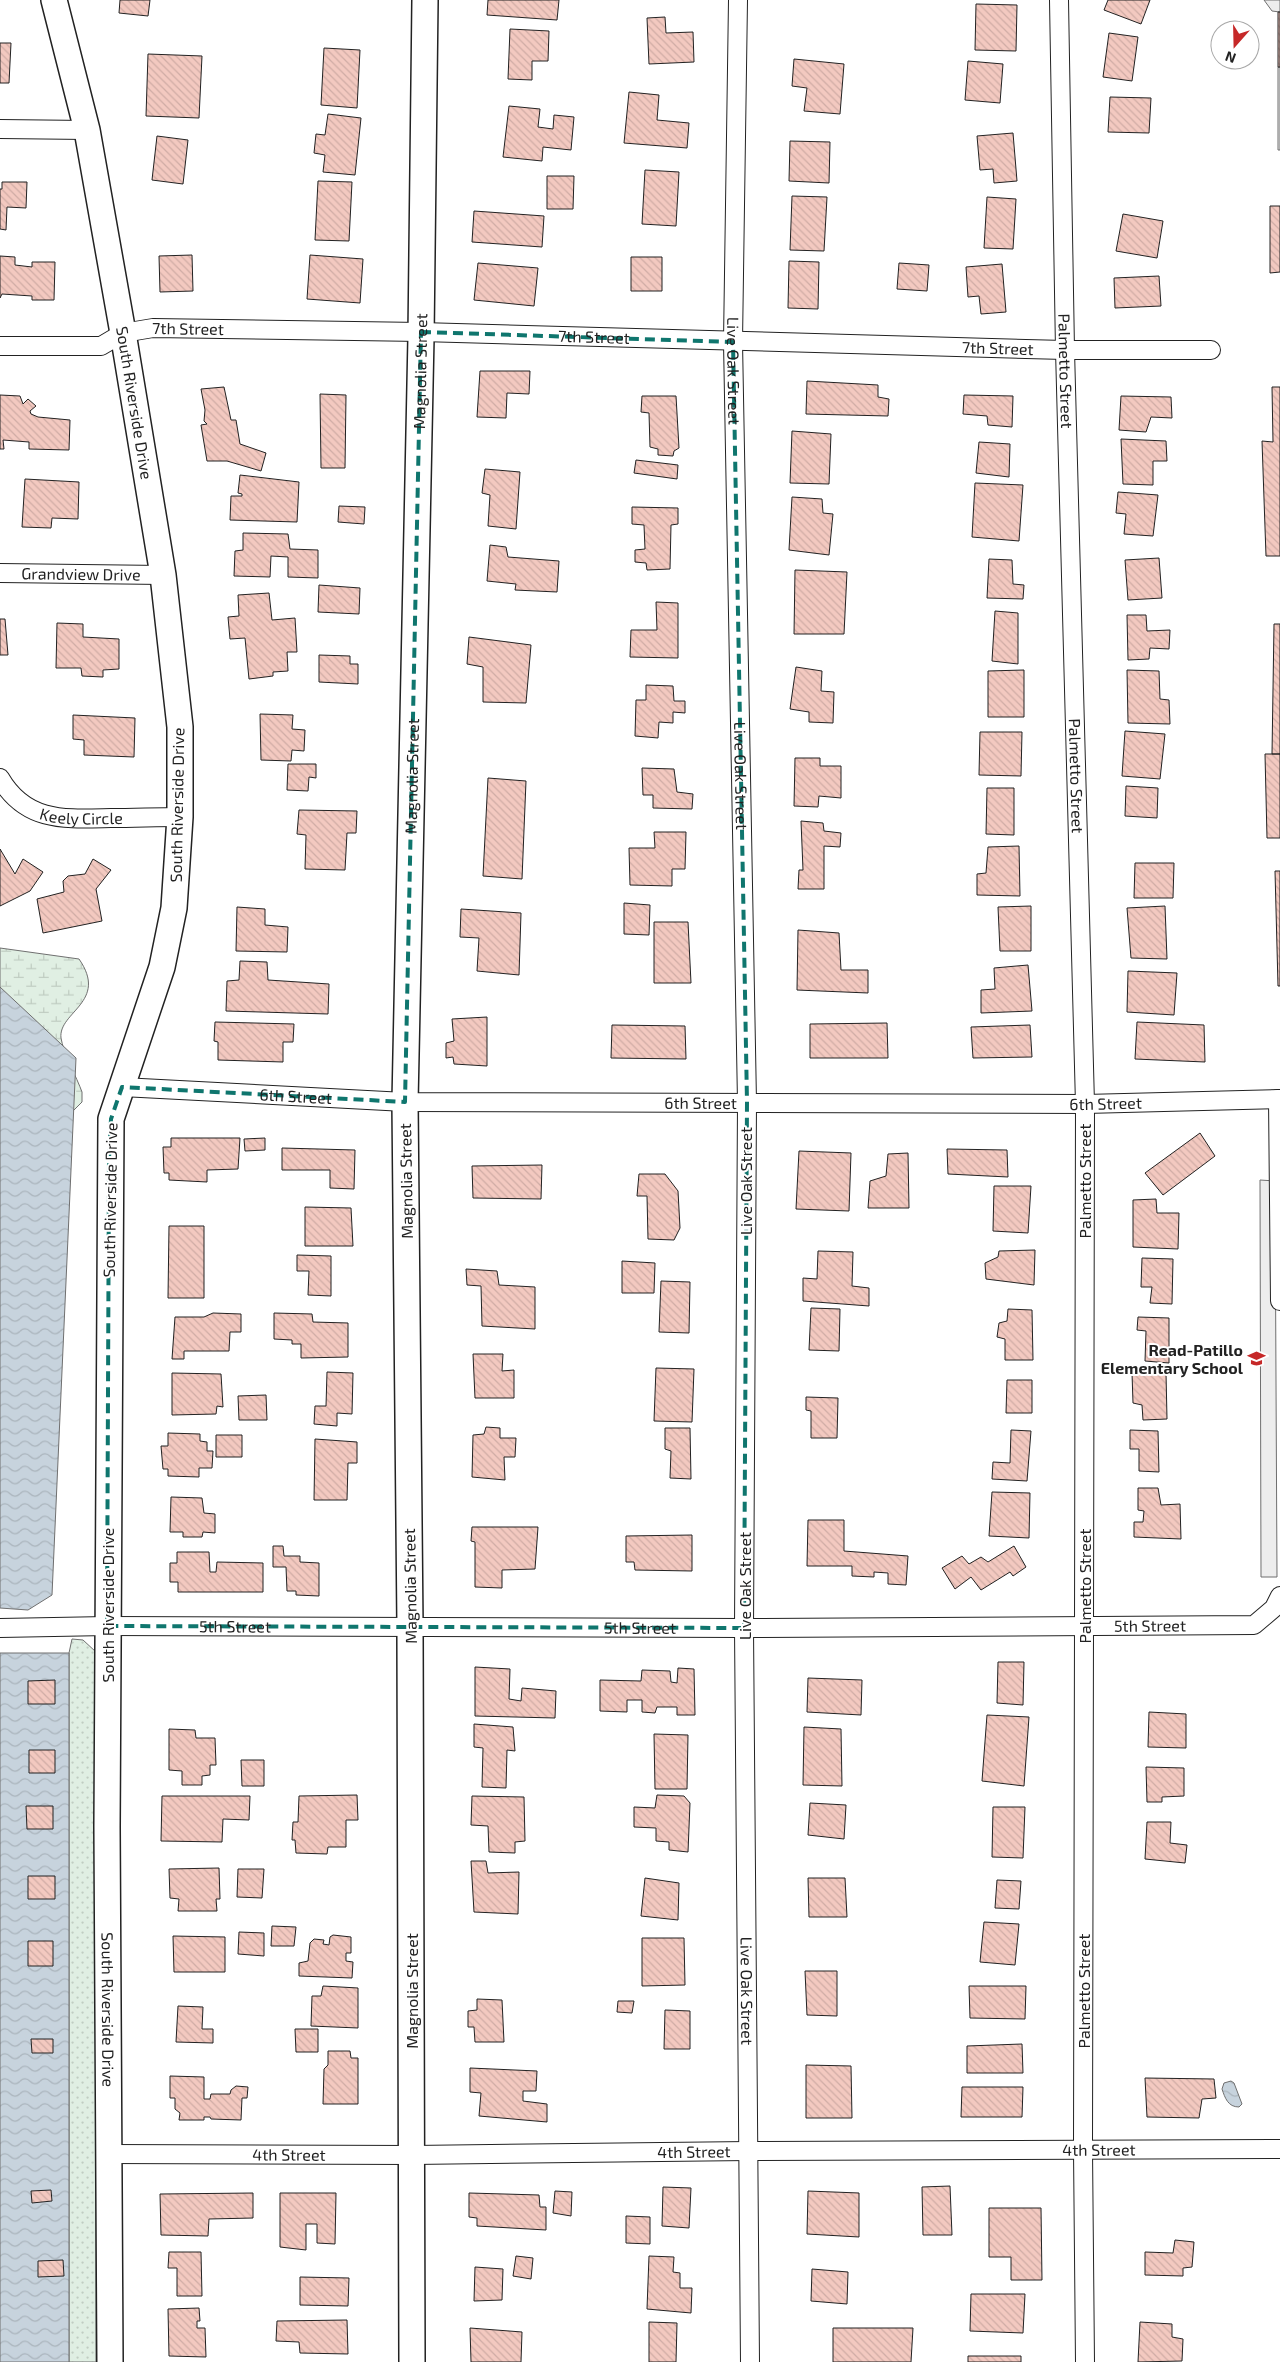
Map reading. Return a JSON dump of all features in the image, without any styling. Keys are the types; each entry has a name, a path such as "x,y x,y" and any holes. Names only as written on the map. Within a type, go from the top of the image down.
{"street":[{"name":"South Riverside Drive","path":"54,0 86,130 122,334 162,575 180,727 180,816 174,908 162,967 111,1119 109,1159 107,1626 110,1649 107,1827 110,2362"},
{"name":"Magnolia Street","path":"412,2362 413,2155 405,1102 421,332 425,0"},
{"name":"Live Oak Street","path":"738,0 732,342 747,1102 744,1628 750,2362"},
{"name":"Palmetto Street","path":"1059,0 1065,350 1085,1104 1083,2150 1085,2362"},
{"path":"0,129 86,130"},
{"name":"7th Street","path":"0,346 101,346 122,334 153,328 421,332 1065,350 1212,350"},
{"name":"Grandview Drive","path":"0,573 162,575"},
{"name":"Keely Circle","path":"0,778 8,791 33,811 63,820 180,816"},
{"name":"6th Street","path":"122,1087 405,1102 1085,1104 1279,1099"},
{"path":"1279,1099 1280,1301"},
{"name":"5th Street","path":"0,1628 107,1626 744,1628 1254,1625 1277,1602"},
{"name":"4th Street","path":"108,2154 413,2155 749,2151 1280,2149"}],"highlighted area":[{"path":"421,332 733,342 747,1102 744,1628 107,1626 109,1159 111,1119 122,1087 405,1102"}],"green space":[{"path":"0,948 79,959 87,974 88,986 86,996 62,1029 62,1044 82,1092 82,1102 68,1116 0,989"},
{"path":"72,1639 83,1640 96,1652 96,2362 69,2362 69,1653"}],"shaded area":[{"path":"1264,0 1280,0 1280,12 1272,11"},
{"path":"1278,67 1280,67 1280,150 1278,150"},
{"path":"1260,1180 1275,1181 1277,1577 1261,1577"}],"water":[{"path":"0,987 76,1058 52,1595 28,1610 0,1608"},
{"path":"0,1653 69,1653 69,2362 0,2362"},
{"path":"1231,2081 1234,2083 1242,2104 1239,2107 1230,2104 1222,2089 1224,2083"}],"building":[{"path":"120,0 150,0 148,16 119,13"},
{"path":"488,0 559,0 557,20 487,15"},
{"path":"1108,0 1150,0 1141,24 1104,10"},
{"path":"976,4 1017,5 1016,51 975,50"},
{"path":"1278,12 1280,12 1280,67 1278,67"},
{"path":"665,17 666,33 693,32 694,62 649,64 647,18"},
{"path":"510,29 549,31 548,61 532,61 532,80 508,79"},
{"path":"1109,33 1138,37 1132,81 1103,77"},
{"path":"0,43 11,43 9,83 0,83"},
{"path":"324,48 360,50 357,108 321,105"},
{"path":"148,54 202,56 199,118 146,116"},
{"path":"794,59 844,64 840,114 804,111 807,88 792,86"},
{"path":"968,61 1003,64 1000,103 965,100"},
{"path":"629,92 659,95 657,120 689,123 687,148 624,143"},
{"path":"1110,97 1151,98 1149,133 1108,132"},
{"path":"509,106 540,109 538,127 553,129 554,115 574,117 571,150 543,147 542,161 503,157"},
{"path":"328,114 361,118 355,175 323,172 325,155 314,153 316,134 325,135"},
{"path":"1013,133 1017,181 994,183 993,169 980,170 977,136"},
{"path":"157,136 188,140 183,184 152,180"},
{"path":"790,141 830,142 829,183 789,181"},
{"path":"645,170 679,172 676,226 642,224"},
{"path":"547,176 574,176 573,209 547,209"},
{"path":"318,181 352,182 349,241 315,240"},
{"path":"2,182 27,182 26,208 7,207 6,230 0,229 0,189 2,189"},
{"path":"792,196 827,197 824,251 790,250"},
{"path":"987,197 1016,199 1013,249 984,248"},
{"path":"1270,206 1280,206 1280,272 1270,273"},
{"path":"474,211 544,216 542,247 472,242"},
{"path":"1123,214 1163,221 1157,258 1116,251"},
{"path":"192,255 193,291 160,292 159,256"},
{"path":"310,255 363,259 360,303 307,299"},
{"path":"0,256 15,257 15,265 32,267 32,262 55,262 54,300 32,300 32,296 2,294 0,298"},
{"path":"631,257 662,257 662,291 631,291"},
{"path":"789,261 819,262 818,309 788,308"},
{"path":"478,263 538,268 534,306 474,300"},
{"path":"899,263 929,265 927,291 897,289"},
{"path":"1002,264 1006,312 981,314 979,296 968,297 966,267"},
{"path":"1159,276 1161,306 1115,308 1114,278"},
{"path":"480,371 530,371 529,394 507,393 506,418 477,417"},
{"path":"807,381 878,385 878,397 889,399 888,416 806,414"},
{"path":"224,387 231,420 236,420 240,444 266,453 261,471 227,461 207,461 201,425 207,424 204,421 205,410 201,389"},
{"path":"1272,387 1280,387 1280,556 1266,556 1262,441 1273,442"},
{"path":"320,394 346,395 345,468 321,468"},
{"path":"0,395 20,396 23,404 28,399 36,406 30,411 31,414 38,417 70,420 69,450 29,449 29,442 3,440 4,449 0,449"},
{"path":"964,395 1013,396 1012,427 988,425 987,416 963,414"},
{"path":"642,396 676,396 679,448 674,451 673,456 658,455 658,449 650,447 649,413 641,412"},
{"path":"1121,396 1171,397 1172,418 1151,417 1146,432 1119,430"},
{"path":"792,431 831,434 829,484 790,483"},
{"path":"1121,439 1166,441 1167,461 1153,461 1153,485 1123,484"},
{"path":"979,442 1010,444 1009,477 976,473"},
{"path":"636,460 678,465 677,479 634,473"},
{"path":"485,469 520,472 516,529 488,526 490,495 482,493"},
{"path":"240,475 299,482 297,522 230,520 231,496 242,496 242,494 238,493"},
{"path":"25,479 79,482 78,519 52,518 51,528 22,527"},
{"path":"975,483 1023,485 1019,541 972,537"},
{"path":"1118,492 1158,495 1153,536 1124,534 1126,514 1116,513"},
{"path":"792,497 822,499 823,513 833,514 829,555 789,550"},
{"path":"339,506 365,507 364,524 338,522"},
{"path":"632,507 678,508 678,524 671,525 670,569 647,570 646,563 635,562 635,550 645,549 644,525 632,524"},
{"path":"243,533 288,534 290,549 318,550 318,578 288,577 288,557 271,556 270,577 234,576 235,551 243,550"},
{"path":"490,545 506,547 508,557 559,561 557,592 515,590 516,584 487,581"},
{"path":"1159,558 1162,598 1128,600 1125,560"},
{"path":"989,559 1012,560 1013,584 1024,585 1023,599 987,598"},
{"path":"795,570 847,572 844,634 794,634"},
{"path":"319,585 360,588 359,614 318,612"},
{"path":"269,593 272,620 295,618 297,652 287,652 288,671 273,672 273,676 249,679 245,638 230,639 228,617 239,616 238,595"},
{"path":"656,602 678,603 678,658 630,657 631,630 657,630"},
{"path":"995,611 1018,613 1018,664 992,661"},
{"path":"1127,615 1146,615 1147,631 1170,630 1169,649 1150,648 1149,659 1128,660"},
{"path":"0,619 5,619 8,655 0,655"},
{"path":"57,623 83,624 83,637 119,639 119,669 103,670 103,677 82,676 81,668 56,668"},
{"path":"1274,624 1280,624 1280,754 1272,754"},
{"path":"469,637 531,645 526,703 483,702 483,667 467,664"},
{"path":"319,655 350,656 350,664 358,664 358,684 319,682"},
{"path":"796,667 822,671 821,691 834,692 833,723 809,722 809,712 790,709"},
{"path":"1024,670 1024,717 988,717 988,671"},
{"path":"1127,670 1159,671 1160,699 1169,700 1170,724 1128,723"},
{"path":"646,685 673,686 674,701 685,701 685,713 673,712 673,723 659,722 658,738 635,736 636,700 646,700"},
{"path":"260,714 293,715 292,729 305,730 304,751 292,750 291,761 261,760"},
{"path":"73,715 135,718 134,757 84,755 84,740 73,739"},
{"path":"1125,731 1165,734 1160,779 1122,776"},
{"path":"980,732 1022,732 1021,776 979,775"},
{"path":"1265,754 1280,754 1280,838 1267,838"},
{"path":"795,758 820,758 820,766 841,766 841,798 819,796 818,807 794,806"},
{"path":"288,764 316,764 316,778 309,777 308,791 287,790"},
{"path":"642,768 674,769 677,792 693,794 692,809 653,808 653,795 643,795"},
{"path":"488,778 526,781 522,879 483,876"},
{"path":"1126,786 1158,788 1157,818 1125,816"},
{"path":"987,788 1014,788 1014,835 986,834"},
{"path":"299,810 357,811 356,833 347,833 345,870 305,869 306,835 297,834"},
{"path":"801,821 823,823 824,831 841,833 840,847 824,846 824,889 798,889 799,870 803,870"},
{"path":"654,832 686,832 685,869 672,869 672,886 630,885 629,848 655,848"},
{"path":"1019,846 1020,896 977,895 977,874 986,873 988,847"},
{"path":"0,849 15,874 23,859 43,872 30,891 0,906"},
{"path":"93,859 111,870 96,889 102,921 43,933 37,899 64,892 63,881 68,876 85,874"},
{"path":"1135,863 1174,863 1173,898 1134,898"},
{"path":"1275,871 1280,871 1280,986 1278,986"},
{"path":"624,903 650,905 649,935 624,934"},
{"path":"1031,906 1031,951 1000,951 998,907"},
{"path":"1165,906 1167,959 1131,958 1127,908"},
{"path":"237,907 265,909 265,925 288,927 287,952 236,951"},
{"path":"461,909 521,913 519,975 477,971 479,938 460,937"},
{"path":"654,922 688,922 691,983 654,983"},
{"path":"798,930 839,933 841,970 868,970 868,993 797,990"},
{"path":"240,961 267,962 268,980 329,984 328,1014 226,1011 227,981 239,980"},
{"path":"1028,965 1032,1011 981,1013 981,990 995,989 994,968"},
{"path":"1128,971 1177,973 1174,1015 1127,1012"},
{"path":"487,1017 487,1066 454,1064 453,1057 446,1058 446,1043 454,1041 452,1019"},
{"path":"215,1022 294,1024 293,1042 283,1042 283,1062 218,1060 218,1042 214,1041"},
{"path":"1137,1022 1204,1025 1205,1062 1135,1059"},
{"path":"887,1023 888,1058 810,1058 810,1024"},
{"path":"612,1025 685,1026 686,1059 611,1058"},
{"path":"1030,1025 1032,1057 973,1058 971,1027"},
{"path":"1200,1133 1215,1156 1163,1195 1145,1173"},
{"path":"171,1138 240,1138 238,1169 207,1170 207,1182 169,1180 169,1173 164,1173 163,1147 171,1147"},
{"path":"265,1138 265,1150 245,1151 244,1139"},
{"path":"282,1148 355,1150 354,1189 330,1188 330,1170 282,1170"},
{"path":"947,1149 1007,1150 1008,1177 948,1174"},
{"path":"799,1151 851,1153 849,1211 796,1209"},
{"path":"908,1153 909,1208 868,1208 870,1181 886,1176 888,1154"},
{"path":"542,1165 541,1199 473,1198 472,1166"},
{"path":"639,1174 665,1174 678,1191 680,1228 674,1240 648,1239 647,1196 637,1196"},
{"path":"994,1186 1031,1186 1028,1233 993,1231"},
{"path":"1156,1199 1157,1213 1179,1213 1178,1249 1133,1247 1133,1200"},
{"path":"305,1207 351,1208 353,1246 305,1246"},
{"path":"169,1226 204,1226 204,1298 168,1298"},
{"path":"1035,1250 1034,1285 986,1279 985,1263 998,1257 999,1251"},
{"path":"818,1251 853,1252 852,1286 869,1288 869,1306 803,1301 803,1278 817,1279"},
{"path":"297,1255 331,1256 331,1296 308,1295 309,1271 297,1271"},
{"path":"1142,1258 1173,1259 1172,1304 1150,1303 1152,1287 1141,1287"},
{"path":"622,1261 655,1263 654,1293 622,1293"},
{"path":"466,1269 497,1271 499,1285 535,1287 535,1329 482,1326 481,1286 467,1285"},
{"path":"661,1281 690,1282 689,1333 659,1332"},
{"path":"811,1308 840,1309 839,1351 809,1350"},
{"path":"1008,1309 1032,1310 1033,1360 1005,1360 1005,1339 997,1337 999,1323 1007,1321"},
{"path":"213,1313 241,1314 241,1332 230,1332 229,1351 184,1351 184,1359 172,1359 175,1317 204,1317"},
{"path":"274,1313 312,1314 313,1322 348,1323 348,1357 301,1358 301,1344 292,1344 292,1340 274,1339"},
{"path":"1138,1317 1169,1318 1169,1363 1145,1361 1146,1331 1137,1330"},
{"path":"473,1354 503,1354 502,1371 514,1370 514,1398 475,1398"},
{"path":"656,1368 694,1369 692,1422 654,1421"},
{"path":"327,1372 353,1373 352,1414 337,1413 337,1426 314,1424 315,1406 326,1406"},
{"path":"172,1373 221,1374 223,1407 217,1406 216,1414 172,1415"},
{"path":"1132,1373 1166,1373 1167,1419 1143,1420 1142,1405 1133,1403"},
{"path":"1007,1380 1032,1380 1032,1413 1006,1413"},
{"path":"266,1395 267,1420 239,1420 238,1396"},
{"path":"806,1397 838,1398 837,1438 811,1438 811,1411 806,1410"},
{"path":"486,1427 500,1428 500,1438 516,1438 515,1457 504,1457 505,1480 472,1477 473,1435 484,1434"},
{"path":"665,1428 690,1428 691,1479 670,1478 671,1451 665,1449"},
{"path":"1011,1430 1031,1431 1027,1481 992,1479 993,1462 1010,1463"},
{"path":"1130,1430 1158,1431 1159,1472 1139,1471 1139,1449 1130,1449"},
{"path":"168,1433 200,1434 200,1441 207,1442 207,1451 213,1451 212,1468 199,1468 199,1477 168,1476 168,1469 163,1469 161,1446 168,1446"},
{"path":"216,1435 242,1435 242,1457 216,1457"},
{"path":"315,1439 357,1442 357,1463 348,1463 347,1500 314,1500"},
{"path":"1138,1488 1158,1488 1161,1505 1180,1504 1181,1539 1134,1537 1134,1522 1143,1522 1144,1511 1138,1510"},
{"path":"992,1492 1030,1493 1029,1538 989,1536"},
{"path":"171,1497 202,1498 204,1513 215,1514 215,1533 203,1532 202,1537 183,1537 183,1532 170,1532"},
{"path":"808,1520 844,1520 844,1551 908,1556 906,1585 888,1584 888,1573 874,1572 874,1577 852,1576 852,1566 807,1566"},
{"path":"472,1527 538,1527 535,1569 502,1570 502,1588 475,1587 475,1542 471,1541"},
{"path":"692,1535 692,1571 635,1570 634,1562 626,1562 626,1536"},
{"path":"273,1546 283,1546 284,1556 300,1556 300,1562 319,1563 319,1596 296,1595 296,1591 287,1591 286,1567 273,1567"},
{"path":"1014,1546 1026,1567 1013,1576 1010,1572 981,1590 971,1577 955,1589 942,1568 962,1556 969,1564 981,1557 988,1562"},
{"path":"177,1552 209,1552 210,1572 216,1572 217,1562 263,1563 263,1592 178,1592 178,1582 170,1582 170,1563 177,1563"},
{"path":"998,1662 1024,1662 1023,1705 997,1703"},
{"path":"475,1667 510,1669 509,1699 521,1701 522,1688 556,1691 555,1718 475,1716"},
{"path":"678,1668 694,1669 695,1715 677,1715 677,1707 657,1707 655,1713 642,1712 642,1700 627,1700 627,1712 600,1711 600,1680 641,1681 642,1670 670,1671 671,1682 677,1683"},
{"path":"808,1678 862,1680 861,1715 807,1712"},
{"path":"55,1680 55,1704 28,1704 28,1681"},
{"path":"1149,1712 1186,1714 1186,1748 1148,1747"},
{"path":"987,1715 1029,1717 1024,1786 982,1781"},
{"path":"474,1724 513,1727 515,1751 507,1750 506,1788 482,1787 483,1748 474,1747"},
{"path":"804,1727 841,1729 842,1786 803,1785"},
{"path":"169,1729 195,1730 196,1738 215,1738 216,1765 210,1765 210,1775 202,1776 202,1785 182,1785 182,1771 169,1770"},
{"path":"654,1734 688,1735 687,1789 655,1789"},
{"path":"29,1750 55,1750 55,1773 29,1773"},
{"path":"241,1760 264,1760 264,1786 242,1786"},
{"path":"1146,1767 1184,1768 1184,1796 1162,1797 1162,1802 1147,1802"},
{"path":"357,1795 358,1820 346,1820 346,1847 328,1847 327,1854 296,1853 295,1840 292,1840 293,1822 298,1822 299,1796"},
{"path":"657,1795 684,1796 690,1803 688,1852 669,1850 669,1842 656,1841 656,1828 634,1827 634,1807 655,1808"},
{"path":"162,1796 250,1796 249,1820 223,1819 222,1842 161,1841"},
{"path":"472,1796 524,1797 525,1841 515,1842 515,1853 489,1852 488,1826 471,1825"},
{"path":"810,1803 846,1805 844,1839 808,1835"},
{"path":"26,1806 53,1806 53,1829 27,1829"},
{"path":"993,1807 1025,1807 1023,1858 992,1857"},
{"path":"1147,1822 1171,1822 1170,1843 1187,1845 1185,1863 1145,1859"},
{"path":"471,1861 486,1861 488,1873 519,1872 518,1914 474,1912"},
{"path":"219,1868 220,1899 216,1899 217,1911 178,1911 179,1899 170,1898 169,1869"},
{"path":"238,1869 264,1869 262,1898 237,1897"},
{"path":"28,1876 55,1876 55,1899 28,1899"},
{"path":"645,1878 679,1883 678,1920 641,1916"},
{"path":"808,1878 845,1878 847,1917 809,1917"},
{"path":"997,1880 1021,1881 1019,1909 995,1908"},
{"path":"984,1922 1019,1924 1015,1965 980,1962"},
{"path":"272,1926 296,1927 294,1946 271,1946"},
{"path":"239,1932 264,1933 264,1956 238,1954"},
{"path":"333,1935 351,1937 351,1953 346,1953 346,1961 353,1962 352,1978 299,1976 299,1963 308,1961 310,1943 314,1939 324,1940 323,1944 329,1945 330,1937"},
{"path":"173,1936 225,1937 225,1972 174,1972"},
{"path":"642,1938 684,1938 685,1985 642,1986"},
{"path":"28,1941 53,1941 53,1966 28,1966"},
{"path":"805,1971 837,1971 837,2016 807,2015"},
{"path":"323,1986 358,1988 358,2028 311,2026 312,1996 321,1996"},
{"path":"969,1986 1026,1986 1025,2019 970,2018"},
{"path":"477,1999 502,2000 504,2042 475,2042 474,2027 468,2027 468,2011 477,2010"},
{"path":"618,2001 634,2001 632,2013 617,2012"},
{"path":"178,2006 203,2007 202,2029 213,2029 213,2043 176,2042"},
{"path":"665,2010 690,2011 690,2049 664,2049"},
{"path":"295,2029 318,2029 318,2052 296,2052"},
{"path":"31,2039 53,2039 53,2053 32,2053"},
{"path":"1022,2044 1023,2073 967,2073 967,2046"},
{"path":"328,2051 350,2051 351,2058 358,2058 358,2104 323,2104 324,2069 328,2065"},
{"path":"806,2065 851,2066 852,2118 806,2118"},
{"path":"470,2068 537,2071 536,2091 523,2091 523,2101 547,2104 547,2122 479,2116 481,2093 470,2092"},
{"path":"170,2076 204,2077 204,2099 210,2099 211,2094 230,2094 231,2090 236,2086 248,2087 247,2098 242,2098 241,2120 204,2117 204,2120 179,2120 180,2113 175,2109 175,2098 170,2098"},
{"path":"1145,2078 1214,2079 1216,2098 1202,2099 1199,2118 1147,2117"},
{"path":"962,2087 1023,2087 1022,2117 961,2117"},
{"path":"950,2186 952,2235 923,2235 922,2187"},
{"path":"663,2187 691,2188 689,2228 662,2226"},
{"path":"51,2190 52,2201 32,2203 31,2191"},
{"path":"555,2191 572,2192 571,2216 553,2213"},
{"path":"808,2191 859,2193 859,2237 807,2234"},
{"path":"253,2193 253,2218 209,2219 208,2236 161,2235 160,2194"},
{"path":"280,2193 336,2193 335,2244 317,2243 317,2224 306,2224 306,2250 280,2247"},
{"path":"469,2193 539,2195 540,2207 546,2207 546,2230 477,2226 477,2218 469,2217"},
{"path":"989,2208 1041,2208 1042,2280 1011,2280 1011,2257 989,2257"},
{"path":"626,2216 650,2217 650,2244 626,2243"},
{"path":"1175,2240 1194,2242 1192,2267 1183,2268 1183,2276 1145,2275 1145,2252 1173,2253"},
{"path":"169,2252 201,2252 202,2296 177,2296 177,2268 168,2268"},
{"path":"516,2256 533,2258 531,2279 513,2276"},
{"path":"649,2256 674,2257 673,2272 680,2273 680,2288 692,2288 691,2313 647,2309"},
{"path":"63,2260 64,2276 38,2277 38,2261"},
{"path":"475,2267 503,2269 502,2300 474,2301"},
{"path":"812,2269 848,2272 847,2304 811,2301"},
{"path":"300,2277 349,2278 348,2306 300,2305"},
{"path":"971,2294 1025,2294 1023,2333 970,2331"},
{"path":"199,2308 200,2321 197,2321 197,2328 205,2328 206,2357 169,2356 168,2309"},
{"path":"347,2320 348,2354 300,2353 299,2342 276,2341 277,2321"},
{"path":"649,2322 677,2323 676,2362 649,2362"},
{"path":"1140,2322 1172,2324 1172,2337 1183,2339 1182,2361 1138,2362"},
{"path":"470,2328 522,2332 521,2362 471,2362"},
{"path":"833,2328 913,2328 911,2362 833,2362"},
{"path":"968,2356 1021,2356 1021,2362 968,2362"}],"place":[{"name":"Read-Patillo Elementary School","path":"1257,1359"}]}
